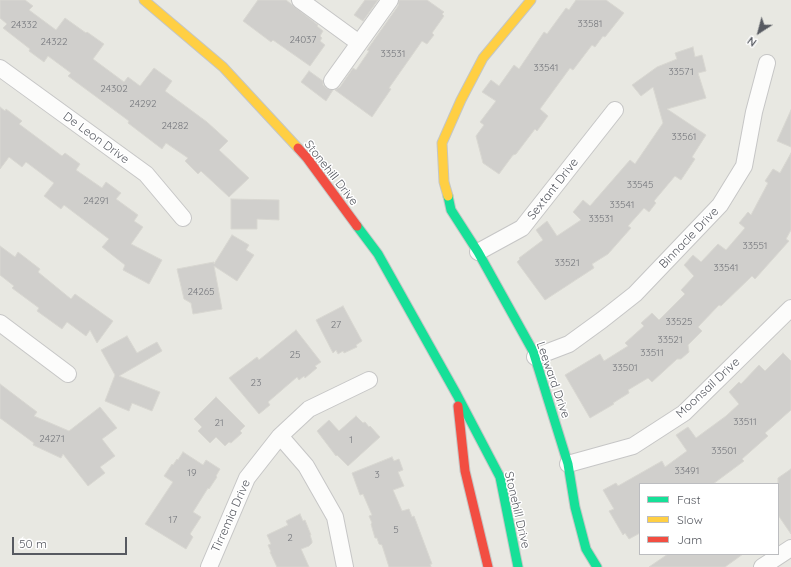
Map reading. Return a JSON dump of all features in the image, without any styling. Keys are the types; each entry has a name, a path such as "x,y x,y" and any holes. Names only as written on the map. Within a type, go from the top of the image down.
{"main road":[{"name":"Stonehill Drive","path":"144,0 223,67 307,158 378,254 457,395 500,477 518,567"},
{"name":"Leeward Drive","path":"531,0 483,58 461,100 442,142 444,182 451,210 478,252 533,350 568,464 575,507 586,549 597,567"},
{"name":"Stonehill Drive","path":"457,395 465,471 488,567"}],"street":[{"path":"300,0 359,43"},
{"path":"332,81 390,0"},
{"name":"Binnacle Drive","path":"535,357 569,344 635,294 720,205 744,166 754,112 767,63"},
{"name":"De Leon Drive","path":"0,68 146,174 183,218"},
{"name":"Sextant Drive","path":"478,252 522,228 615,110"},
{"name":"Moonsail Drive","path":"568,464 633,446 684,413 791,308"},
{"path":"0,323 68,374"},
{"name":"Tirremia Drive","path":"209,567 247,478 280,436 309,410 369,380"},
{"path":"280,436 306,466 335,517 345,567"},
{"path":"762,567 791,548"}],"building":[{"path":"0,0 25,0 33,6 29,10 56,30 65,18 86,33 87,32 104,44 93,59 124,82 128,77 140,86 154,68 172,81 165,91 207,122 228,141 219,150 249,178 229,197 201,171 198,174 185,161 188,158 166,143 162,149 128,123 129,121 68,76 71,73 48,56 44,62 29,51 30,49 3,28 7,24 0,18"},
{"path":"258,0 286,0 318,25 317,26 323,31 320,36 322,38 320,41 325,45 310,66 273,40 271,42 243,21"},
{"path":"365,0 378,0 363,21 354,15"},
{"path":"399,0 427,0 444,12 442,14 444,16 432,33 434,35 427,44 422,41 389,88 391,89 372,117 335,90 340,87 353,68 356,70 369,51 367,50 398,6"},
{"path":"576,0 606,0 624,13 595,47 592,45 573,70 570,68 540,109 548,116 537,131 535,129 516,154 513,155 499,174 483,163 476,136 484,125 480,122 496,101 482,92 491,80 499,86 514,65 519,69 544,32 547,34 566,8 569,10"},
{"path":"693,47 695,57 702,55 706,71 698,73 706,98 667,109 706,135 692,157 695,159 681,180 675,176 654,201 656,203 649,212 644,208 628,226 631,228 608,254 592,264 594,268 545,300 517,262 520,259 519,258 543,240 536,230 547,221 557,236 581,220 573,212 583,200 590,206 630,160 635,164 663,123 653,87 641,96 632,85 657,67 677,59 675,53"},
{"path":"309,71 323,81 323,85 326,88 333,90 326,101 301,82"},
{"path":"0,107 5,111 6,109 22,121 19,124 62,156 65,153 80,164 76,170 102,188 106,182 121,193 116,199 138,215 134,221 143,227 131,244 162,260 149,284 123,270 125,265 102,247 109,239 64,205 61,209 44,196 54,183 26,162 22,167 9,157 0,169"},
{"path":"791,110 791,147 777,141"},
{"path":"791,153 791,230 786,239 789,241 755,279 752,276 721,306 719,305 698,327 702,331 688,345 689,352 681,359 677,359 652,382 648,378 628,390 629,393 613,403 614,404 590,418 565,375 600,354 604,361 628,346 625,343 644,326 641,323 652,313 659,320 685,294 681,290 694,276 684,265 693,255 701,262 718,244 726,250 745,228 739,223 748,212 751,215 768,183 765,181 773,169 780,173"},
{"path":"231,199 279,200 279,220 257,219 257,229 231,229"},
{"path":"232,235 249,245 246,250 254,255 237,281 214,266 222,309 193,314 191,303 184,299 177,269 214,262 214,264"},
{"path":"0,246 15,257 18,252 40,269 38,272 71,299 75,294 113,321 97,343 90,330 86,336 67,322 62,329 37,311 39,308 12,288 14,286 0,275"},
{"path":"343,306 362,341 356,345 357,347 338,354 336,350 333,353 316,320"},
{"path":"296,330 321,362 315,366 317,368 305,378 304,376 299,380 297,377 268,402 270,405 259,414 229,378 257,357 259,360"},
{"path":"127,336 137,353 157,342 162,351 119,376 160,392 152,411 132,403 129,411 105,401 115,375 101,350"},
{"path":"783,353 791,361 791,410 765,433 768,436 742,459 744,461 714,483 639,483 639,534 629,539 625,533 623,535 609,511 614,509 603,490 616,483 618,486 662,461 665,467 687,451 676,435 688,427 696,438 726,416 739,404 729,392 739,382 741,384 759,365 765,371"},
{"path":"0,384 37,412 34,416 69,431 100,407 117,428 102,439 115,456 100,467 105,473 88,486 63,454 61,458 33,445 34,443 0,418"},
{"path":"216,397 245,426 240,431 242,433 231,443 229,442 225,446 216,437 210,443 198,431 202,427 194,419"},
{"path":"356,416 363,423 365,422 369,427 370,426 380,437 348,466 337,455 336,456 317,431 329,420 339,431"},
{"path":"183,452 203,465 206,460 220,469 216,476 217,477 209,489 208,488 193,512 201,517 190,534 193,537 186,549 145,524 173,482 164,476"},
{"path":"392,457 394,461 399,459 403,470 398,472 404,486 393,490 402,511 409,509 412,517 414,516 432,564 430,564 431,567 389,567 382,545 379,544 377,538 375,538 369,516 372,515 363,494 360,495 352,473"},
{"path":"791,469 791,534 779,516 778,478"},
{"path":"300,514 303,521 305,520 311,535 312,543 301,549 309,567 277,567 270,552 268,545 271,544 267,535 288,525 286,521"},
{"path":"667,555 742,555 725,567 649,567"}],"traffic: fast":[{"path":"448,196 451,210 478,252 533,351 568,464 575,507 586,549 597,567"},
{"path":"357,226 378,254 457,395 500,477 518,567"}],"traffic: slow":[{"path":"144,0 223,67 298,148"},
{"path":"448,196 444,182 442,143 461,100 483,58 531,0"}],"traffic: jam":[{"path":"298,148 357,226"},
{"path":"458,406 465,471 488,567"}]}
